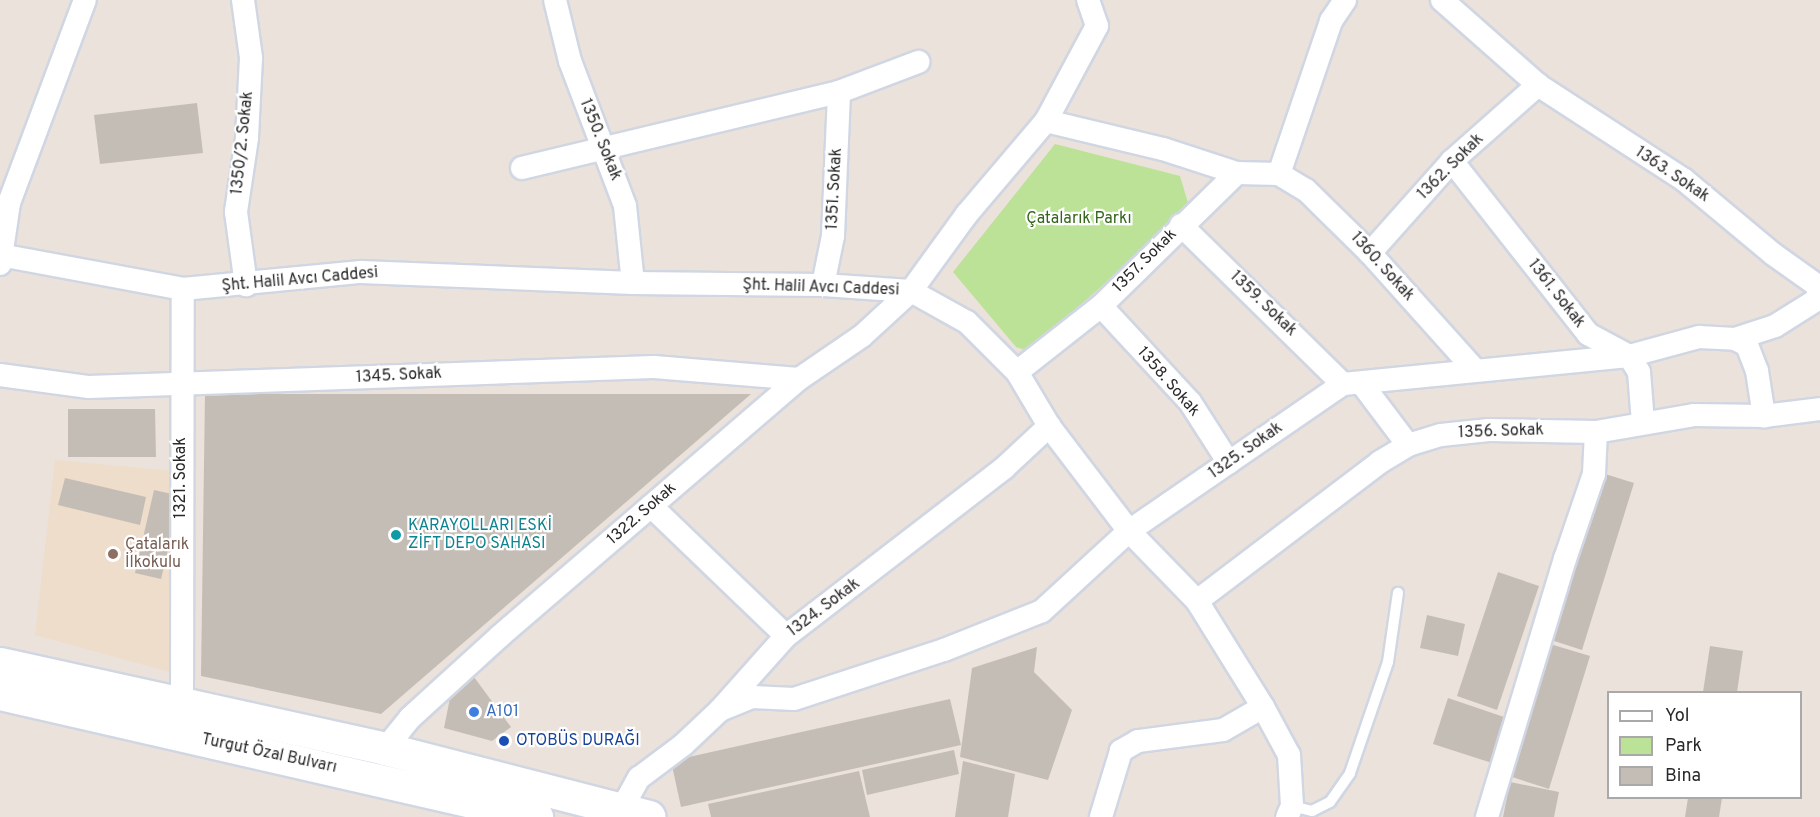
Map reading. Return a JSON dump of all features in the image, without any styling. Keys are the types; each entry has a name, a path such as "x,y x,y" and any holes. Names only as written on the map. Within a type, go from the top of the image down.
{"main road":[{"name":"Turgut Özal Bulvarı","path":"0,664 182,702 385,749 635,814"},
{"name":"Turgut Özal Bulvarı","path":"0,694 494,812 537,817"}],"street":[{"path":"1,258 9,203 85,0"},
{"name":"1350/2. Sokak","path":"243,0 251,58 247,138 236,212 246,285"},
{"name":"1350. Sokak","path":"555,0 570,61 625,206 633,283"},
{"path":"911,291 967,214 1046,121 1097,26 1088,0"},
{"path":"1046,121 1163,149 1237,173 1279,174 1331,21 1346,0"},
{"name":"1363. Sokak","path":"1442,0 1538,86 1683,178 1773,254 1818,286 1818,299 1775,326 1736,339"},
{"path":"522,168 839,92 918,62"},
{"name":"1362. Sokak","path":"1370,253 1452,161 1538,86"},
{"name":"1351. Sokak","path":"824,285 833,236 839,92"},
{"name":"1361. Sokak","path":"1452,161 1588,334 1629,356"},
{"name":"1357. Sokak","path":"1017,372 1101,306 1181,225 1237,173"},
{"name":"1360. Sokak","path":"1279,174 1306,190 1370,253 1475,370"},
{"name":"1359. Sokak","path":"1181,225 1352,384 1408,445"},
{"name":"Şht. Halil Avcı Caddesi","path":"1,258 183,289 246,285 361,272 633,283 824,285 911,291 967,322 1017,372 1049,426 1129,531 1197,601 1263,707 1289,755 1289,812"},
{"name":"1321. Sokak","path":"182,702 180,385 183,289"},
{"name":"1322. Sokak","path":"385,749 410,718 467,666 798,379 862,336 911,291"},
{"name":"1358. Sokak","path":"1101,306 1190,402 1229,463"},
{"name":"1325. Sokak","path":"720,710 752,697 794,699 1008,626 1042,611 1129,531 1352,384 1629,356 1699,338 1736,339"},
{"path":"1736,339 1747,345 1757,371 1764,416"},
{"path":"1629,356 1639,372 1643,423"},
{"name":"1345. Sokak","path":"0,375 89,387 654,367 798,379"},
{"name":"1356. Sokak","path":"1197,601 1408,445 1441,435 1489,430 1596,432 1694,415 1764,416 1820,409"},
{"name":"1324. Sokak","path":"635,814 639,778 683,745 720,710 786,636 1004,468 1049,426"},
{"path":"1487,817 1565,559 1594,474 1596,432"},
{"path":"651,506 786,636"},
{"path":"1101,817 1121,751 1138,741 1223,730 1263,707"}],"lane":[{"path":"1289,812 1312,811 1330,802 1350,773 1388,662 1398,593"}],"shaded area":[{"name":"Çatalarık İlkokulu","path":"55,460 183,472 177,674 35,635"}],"green space":[{"name":"Çatalarık Parkı","path":"1055,144 1180,176 1188,203 1186,212 1028,351 1016,347 953,272"}],"building":[{"path":"197,103 203,153 100,164 94,115"},
{"name":"KARAYOLLARI ESKİ ZİFT DEPO SAHASI","path":"205,394 751,394 381,714 201,676"},
{"path":"68,409 155,409 156,457 68,457"},
{"path":"1602,473 1634,483 1582,650 1551,640"},
{"path":"65,478 146,497 140,525 58,505"},
{"path":"154,490 181,496 161,579 135,573"},
{"path":"1498,572 1539,586 1497,710 1457,696"},
{"path":"1427,615 1465,624 1458,656 1420,648"},
{"path":"1550,644 1590,656 1549,789 1509,776"},
{"path":"1710,646 1743,651 1737,691 1703,691"},
{"path":"1037,647 1034,672 1072,710 1048,780 960,757 972,668"},
{"name":"A101","path":"474,677 511,727 492,741 444,728 450,698"},
{"path":"1448,698 1507,718 1492,763 1433,744"},
{"path":"950,699 961,745 681,807 671,761"},
{"path":"954,750 959,774 867,795 862,770"},
{"path":"963,761 1015,774 1008,817 955,817"},
{"path":"859,771 870,817 711,817 708,804"},
{"path":"1510,782 1559,792 1554,817 1503,817"},
{"path":"1688,799 1722,799 1719,817 1685,817"}],"place":[{"name":"KARAYOLLARI ESKİ ZİFT DEPO SAHASI","path":"396,535"},
{"name":"Çatalarık İlkokulu","path":"113,554"},
{"name":"A101","path":"474,712"},
{"name":"OTOBÜS DURAĞI","path":"504,741"}]}
